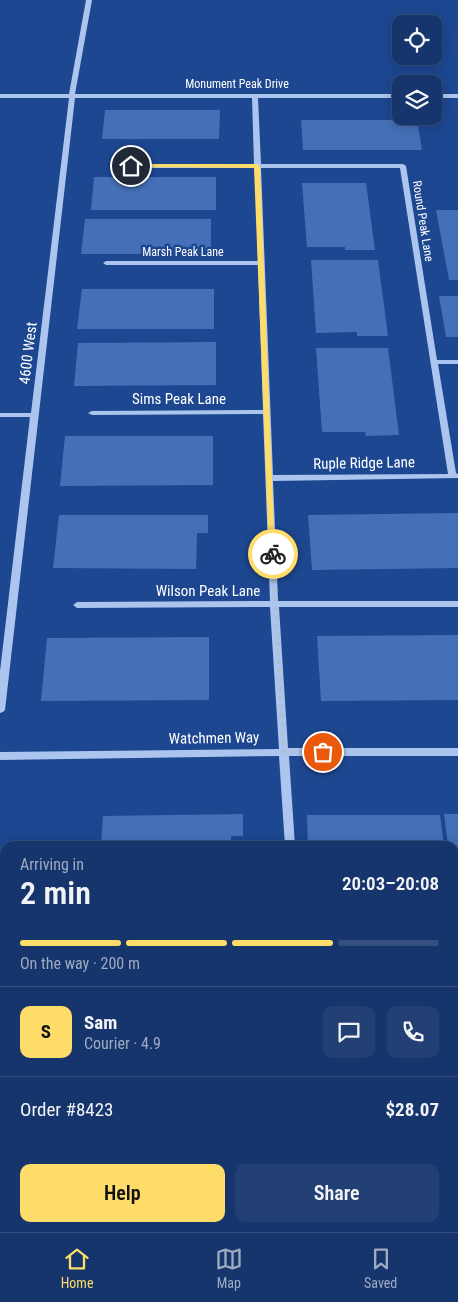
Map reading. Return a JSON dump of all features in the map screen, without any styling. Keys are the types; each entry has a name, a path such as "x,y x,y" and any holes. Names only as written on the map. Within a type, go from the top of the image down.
{"street":[{"name":"4600 West","path":"0,710 72,95 89,0"},
{"name":"Monument Peak Drive","path":"0,96 392,96"},
{"path":"255,96 274,604 290,841"},
{"path":"442,96 458,96"},
{"name":"Round Peak Lane","path":"113,166 403,166 434,362 455,476"},
{"name":"Marsh Peak Lane","path":"106,263 261,263"},
{"path":"434,362 458,362"},
{"name":"Sims Peak Lane","path":"92,413 267,412"},
{"path":"0,415 35,415"},
{"name":"Ruple Ridge Lane","path":"270,478 455,476"},
{"name":"Wilson Peak Lane","path":"77,605 458,604"},
{"name":"Watchmen Way","path":"0,756 284,752 458,752"}],"building":[{"path":"105,110 220,110 219,139 102,139"},
{"path":"301,120 392,120 392,125 418,125 422,150 303,150"},
{"path":"94,177 216,177 216,210 91,210"},
{"path":"302,183 366,183 375,250 345,250 345,247 307,247"},
{"path":"436,210 458,210 458,280 449,280"},
{"path":"85,219 211,219 211,254 81,254"},
{"path":"311,260 378,260 388,336 357,336 357,332 316,333"},
{"path":"82,289 214,289 214,329 77,329"},
{"path":"439,296 458,296 458,337 446,337"},
{"path":"216,342 216,385 74,386 78,343"},
{"path":"316,348 388,348 399,435 366,436 365,432 322,432"},
{"path":"65,436 213,436 213,485 60,486"},
{"path":"458,513 458,568 312,570 308,515"},
{"path":"59,515 208,515 208,533 197,533 196,569 53,568"},
{"path":"458,635 458,700 321,701 317,636"},
{"path":"209,637 209,700 41,701 47,638"},
{"path":"243,814 243,836 231,836 231,841 101,841 103,816"},
{"path":"444,814 458,814 458,841 447,841"},
{"path":"307,815 440,815 443,841 308,841"}],"way so far":[{"path":"273,554 274,604 284,752 323,752"}],"route":[{"path":"131,166 257,166 273,554"}]}
